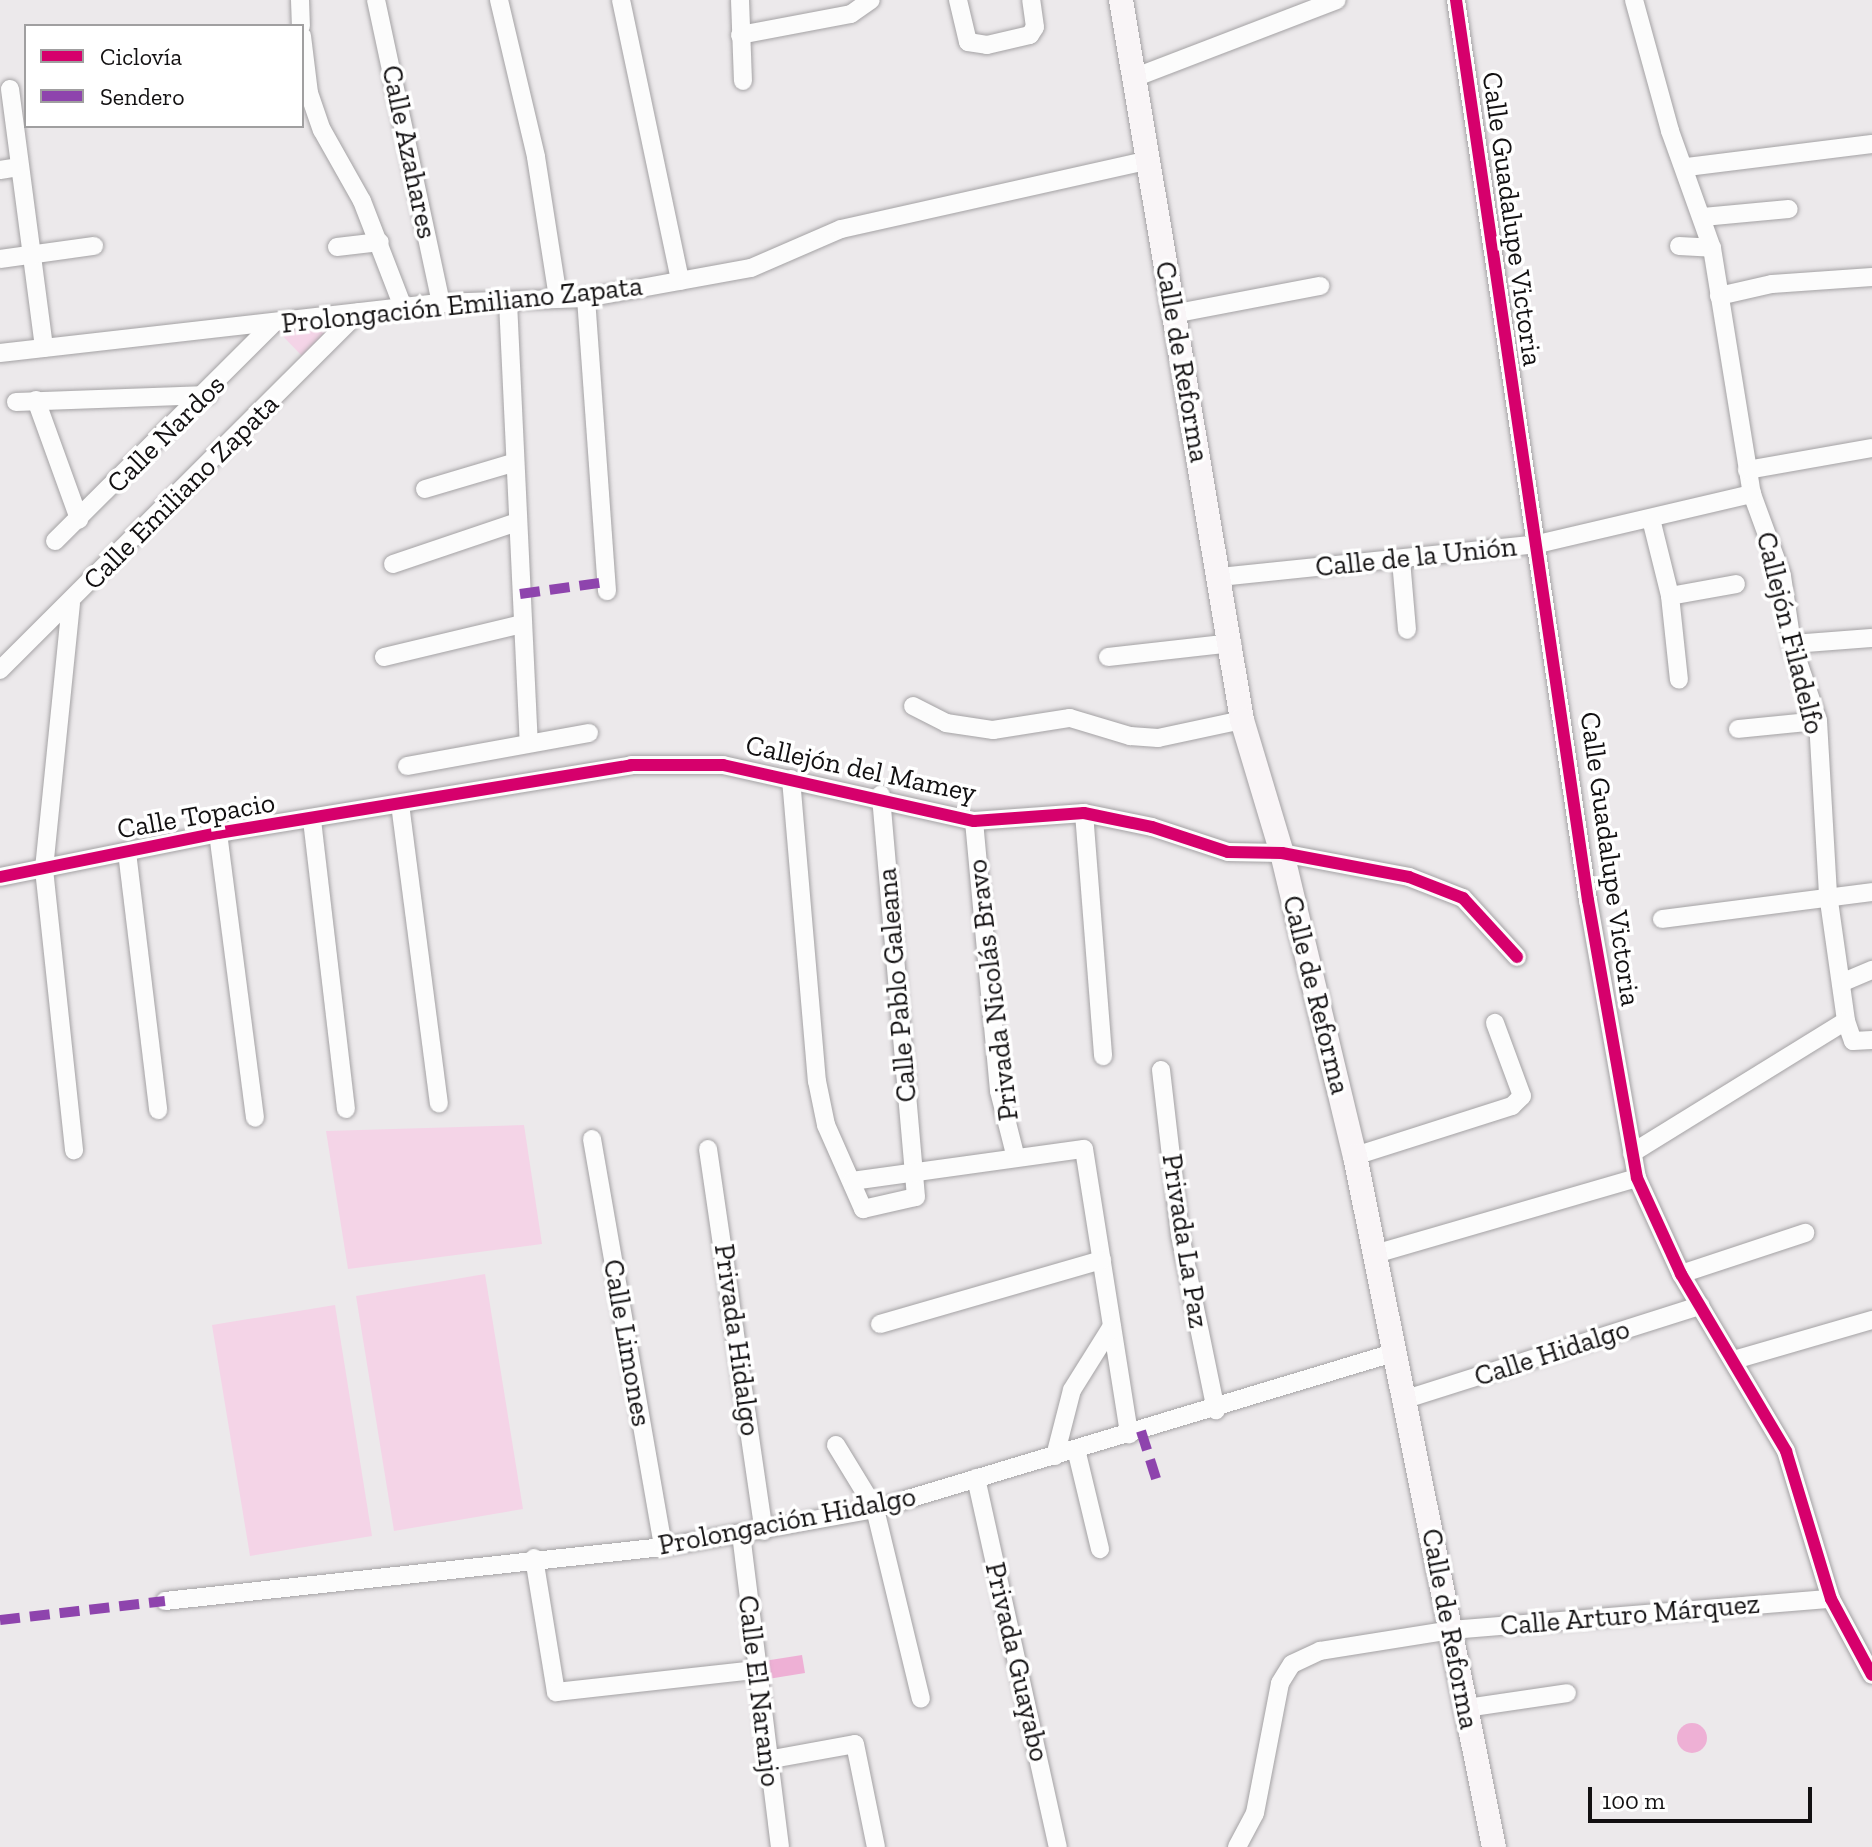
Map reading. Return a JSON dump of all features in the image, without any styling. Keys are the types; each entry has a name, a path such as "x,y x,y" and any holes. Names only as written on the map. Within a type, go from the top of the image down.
{"main road":[{"name":"Calle de Reforma","path":"1121,0 1232,643 1242,720 1282,853 1355,1156 1494,1847"}],"street":[{"path":"300,0 301,24"},
{"name":"Calle Azahares","path":"376,0 441,303"},
{"path":"499,0 536,157 558,298"},
{"path":"621,0 680,281"},
{"path":"740,0 743,81"},
{"path":"740,35 851,14 871,0"},
{"path":"958,0 968,42 987,45 1030,35 1035,27 1031,0"},
{"path":"1136,77 1337,0"},
{"name":"Calle Guadalupe Victoria","path":"1456,0 1487,242 1538,544 1588,900 1637,1178 1681,1274 1786,1451 1831,1599 1872,1675"},
{"name":"Callejón Filadelfo","path":"1634,0 1670,131 1687,167 1712,248 1752,494 1782,576 1792,644 1818,721 1828,894 1846,1021 1863,1040"},
{"path":"304,52 309,93 322,130 380,242 403,307"},
{"path":"10,89 44,348"},
{"path":"1687,167 1872,144"},
{"name":"Prolongación Emiliano Zapata","path":"0,353 441,303 586,298 751,268 841,229 1149,160"},
{"path":"0,170 20,167"},
{"path":"1703,217 1789,209"},
{"path":"337,247 380,242"},
{"path":"0,259 94,246"},
{"path":"1679,246 1712,248"},
{"path":"1719,296 1772,284 1872,277"},
{"path":"1173,314 1320,286"},
{"path":"586,298 607,591"},
{"path":"508,302 514,523 529,741"},
{"name":"Calle Emiliano Zapata","path":"0,670 71,603 359,312"},
{"name":"Calle Nardos","path":"55,541 208,395 273,324"},
{"path":"16,402 208,395"},
{"path":"36,400 79,519"},
{"path":"1747,470 1872,448"},
{"path":"425,489 512,463"},
{"name":"Calle de la Unión","path":"1219,577 1538,544 1752,494"},
{"path":"1651,519 1670,596 1679,680"},
{"path":"393,564 514,523"},
{"path":"1401,560 1407,630"},
{"path":"1670,596 1736,584"},
{"path":"71,603 44,869 74,1150"},
{"path":"384,657 522,624"},
{"path":"1792,644 1872,638"},
{"path":"1108,657 1232,643"},
{"path":"913,706 946,723 993,730 1070,718 1130,736 1158,738 1242,720"},
{"path":"1738,729 1818,721"},
{"path":"407,766 529,741 589,733"},
{"name":"Callejón del Mamey","path":"400,804 631,765 723,765 881,795 974,821 1084,813 1152,827 1228,852 1282,853 1409,877 1463,898 1517,957"},
{"path":"791,779 817,1081 826,1125 852,1181 916,1175 1084,1149 1129,1434"},
{"name":"Calle Pablo Galeana","path":"852,1181 863,1209 916,1197 916,1175 893,988 881,795"},
{"path":"400,804 439,1103"},
{"name":"Calle Topacio","path":"0,877 218,833 400,804"},
{"path":"1084,813 1103,1056"},
{"path":"312,820 346,1109"},
{"name":"Privada Nicolás Bravo","path":"974,821 999,1091 1016,1158"},
{"path":"218,833 255,1118"},
{"path":"127,852 158,1110"},
{"path":"1662,919 1828,894 1872,892"},
{"path":"1841,983 1872,970"},
{"path":"1632,1153 1846,1021"},
{"path":"1355,1156 1512,1106 1522,1096 1495,1023"},
{"name":"Privada La Paz","path":"1161,1070 1180,1235 1216,1410"},
{"name":"Calle Limones","path":"592,1139 663,1547"},
{"name":"Privada Hidalgo","path":"708,1149 764,1531"},
{"path":"1375,1254 1637,1178"},
{"path":"1681,1274 1805,1233"},
{"path":"880,1324 1102,1260"},
{"name":"Calle Hidalgo","path":"1403,1400 1700,1306"},
{"path":"1734,1360 1872,1320"},
{"path":"1055,1456 1072,1390 1112,1326"},
{"name":"Prolongación Hidalgo","path":"165,1601 534,1558 663,1547 875,1509 1216,1410 1393,1353"},
{"path":"836,1445 875,1509 921,1699"},
{"path":"1076,1449 1100,1549"},
{"name":"Privada Guayabo","path":"976,1478 1058,1847"},
{"name":"Calle El Naranjo","path":"741,1534 754,1670 780,1847"},
{"path":"534,1558 556,1692 754,1670"},
{"name":"Calle Arturo Márquez","path":"1237,1847 1255,1813 1280,1683 1292,1664 1320,1651 1451,1630 1831,1599"},
{"path":"1466,1708 1567,1693"},
{"path":"767,1760 855,1744 876,1847"}],"shaded area":[{"path":"335,322 302,356 276,329"},
{"path":"524,1125 542,1244 348,1269 326,1131"},
{"path":"485,1274 523,1509 394,1531 356,1296"},
{"path":"335,1305 372,1536 250,1556 212,1325"},
{"path":"802,1655 805,1673 768,1679 764,1661"},
{"path":"1692,1723 1703,1727 1707,1738 1703,1749 1692,1753 1681,1749 1677,1738 1681,1727"}],"marked path":[{"path":"520,594 607,582"},
{"path":"1141,1431 1158,1485"},
{"path":"0,1620 165,1601"}],"cycle path":[{"path":"1456,0 1588,900 1637,1178 1681,1274 1786,1451 1831,1599 1872,1675"},
{"path":"0,877 218,833 631,765 723,765 974,821 1084,813 1152,827 1228,852 1282,853 1409,877 1463,898 1517,957"}]}
